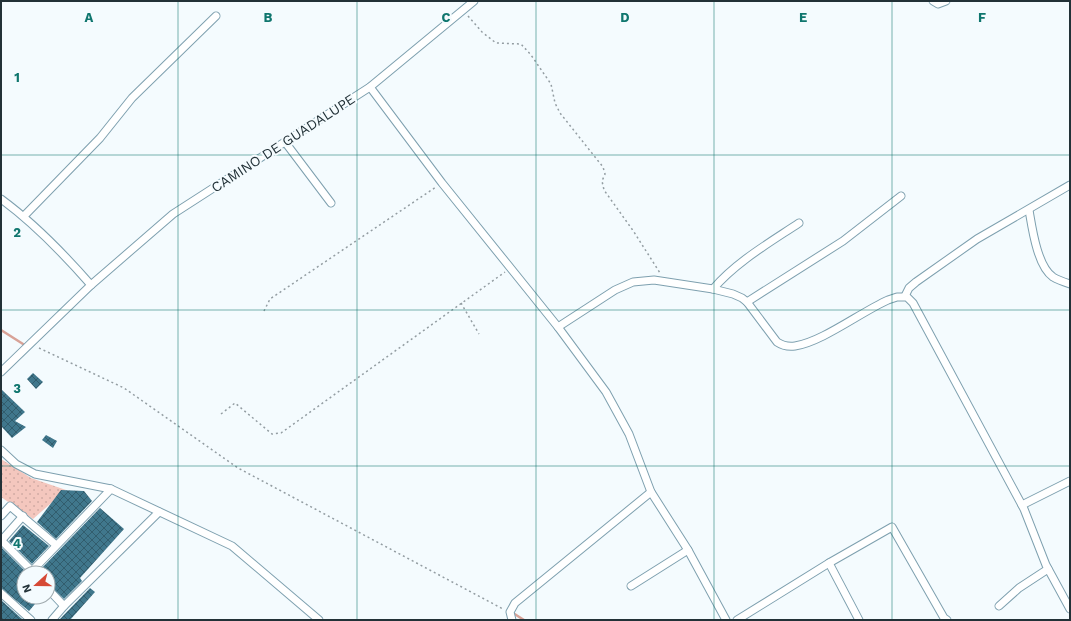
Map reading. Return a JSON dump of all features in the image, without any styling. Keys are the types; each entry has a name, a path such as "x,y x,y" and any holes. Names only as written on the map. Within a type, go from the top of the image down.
{"street":[{"path":"933,1 938,4 946,1"},
{"name":"CAMINO DE GUADALUPE","path":"1,372 91,285 172,214 370,87 463,11 470,2"},
{"path":"24,216 100,138 132,98 216,16"},
{"path":"370,87 442,183 558,327 614,405 640,460 651,492 688,550 726,620"},
{"path":"286,142 331,203"},
{"path":"905,296 909,288 916,282 977,239 1070,185"},
{"path":"746,302 843,241 902,196"},
{"path":"1,198 24,216 63,252 91,285"},
{"path":"1029,210 1036,243 1046,270 1052,276 1070,284"},
{"path":"713,289 739,264 799,223"},
{"path":"558,327 615,290 642,280 664,281 713,289 733,294 746,302 778,342 788,347 802,344 817,338 888,300 905,296"},
{"path":"905,296 914,303 1022,505 1048,569 1070,609"},
{"path":"1,450 16,464 35,474 111,489 232,546 319,620"},
{"path":"1022,505 1070,481"},
{"path":"39,565 56,545 111,489"},
{"path":"512,620 510,612 515,603 651,492"},
{"path":"1,516 10,506 56,545"},
{"path":"52,620 64,606 159,512"},
{"path":"23,516 1,541 26,565"},
{"path":"737,620 829,563 892,527 944,618 948,620"},
{"path":"631,586 688,550"},
{"path":"829,563 860,620"},
{"path":"999,606 1019,588 1048,569"},
{"path":"1,593 31,620"},
{"path":"56,598 64,606"}],"path":[{"path":"463,11 490,39 501,44 521,44 531,55 551,84 555,103 560,113 603,168 605,174 602,182 604,190 634,232 664,281"},
{"path":"264,311 270,299 442,183"},
{"path":"221,414 235,403 272,434 281,433 511,267"},
{"path":"461,303 479,334"},
{"path":"31,344 124,388 238,468 510,612"}],"shaded area":[{"path":"1,459 31,478 66,490 33,519 1,497"}],"building":[{"path":"33,373 43,382 36,389 27,379"},
{"path":"1,389 25,412 15,421 26,427 12,438 1,426"},
{"path":"46,435 57,441 53,448 42,440"},
{"path":"61,490 84,491 92,501 56,539 37,522"},
{"path":"100,508 124,529 80,578 82,581 64,599 56,592 56,565 45,565"},
{"path":"23,525 49,546 32,564 9,541"},
{"path":"2,548 19,565 16,565 16,600 1,588"},
{"path":"90,588 95,592 70,620 59,620"},
{"path":"1,600 22,619 22,620 1,620"},
{"path":"22,605 34,605 29,611"}],"waterway":[{"path":"1,330 23,344"},
{"path":"513,613 524,620"}]}
